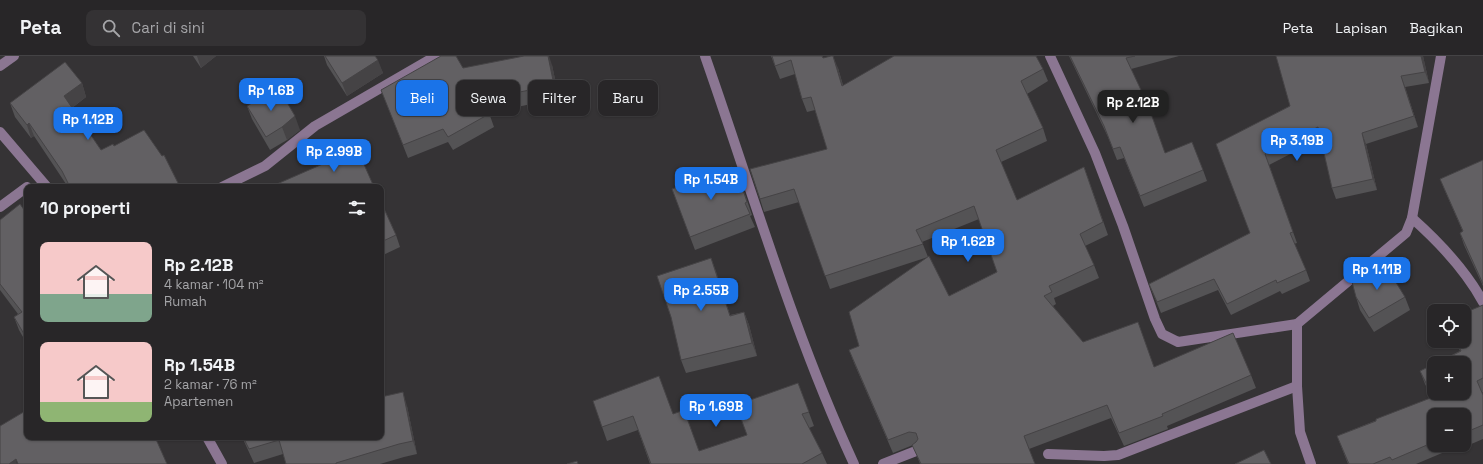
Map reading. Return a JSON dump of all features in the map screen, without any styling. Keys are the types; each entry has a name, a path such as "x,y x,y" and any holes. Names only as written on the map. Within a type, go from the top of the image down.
{"street":[{"path":"0,66 14,56"},
{"path":"228,184 265,166 315,126 436,56"},
{"path":"705,56 781,281 832,416 854,464"},
{"path":"1050,56 1095,153 1123,226 1155,319 1162,334 1178,342 1297,324 1406,233 1412,218 1441,56"},
{"path":"0,132 45,184"},
{"path":"31,184 40,178"},
{"path":"0,207 24,189"},
{"path":"1412,218 1445,249 1473,284 1483,302"},
{"path":"1297,324 1297,386 1300,432 1311,464"},
{"path":"1048,454 1118,455 1297,386"},
{"path":"209,440 222,464"},
{"path":"883,464 916,450"}],"building":[{"path":"325,56 375,56 378,60 342,83"},
{"path":"441,56 456,56 463,68 524,56 548,56 553,80 528,80 528,90 520,92 520,80 456,80 456,116 485,116 448,137 443,129 403,145 381,90 396,82 396,116 448,116 448,80 399,80"},
{"path":"772,56 822,56 823,58 833,56 842,86 894,56 1036,56 1043,69 1021,81 1043,128 996,150 1017,200 1084,167 1103,222 1080,234 1094,265 1049,286 1052,292 1044,296 1083,342 1138,322 1154,367 1233,333 1251,375 1162,414 1163,416 1119,433 1107,405 1024,436 1035,464 921,464 912,445 918,439 916,433 909,432 888,440 849,350 859,346 849,312 929,256 949,296 997,272 974,206 916,230 923,244 825,276 794,189 760,199 750,169 827,149 811,97 802,99 791,60 775,66"},
{"path":"1070,56 1135,56 1126,58 1148,105 1165,153 1192,142 1203,170 1140,196 1120,147 1113,149 1104,126"},
{"path":"1276,56 1421,56 1425,72 1401,76 1414,116 1362,133 1373,179 1332,188 1318,127 1265,154 1293,232 1290,233 1306,270 1277,283 1276,280 1227,304 1214,279 1157,302 1149,284 1250,233 1216,144 1290,106"},
{"path":"65,62 82,83 64,96 101,150 113,144 114,146 144,130 162,156 164,155 178,184 68,184 62,171 29,123 27,125 10,103"},
{"path":"278,87 295,116 282,127 266,137 247,106"},
{"path":"355,144 373,184 277,184 325,163 323,159"},
{"path":"1483,160 1483,284 1460,233 1463,231 1440,179"},
{"path":"732,167 734,173 737,172 747,202 745,203 750,214 690,237 672,189"},
{"path":"20,204 24,210 24,334 14,317 22,312 0,284 0,220"},
{"path":"384,209 396,235 384,241"},
{"path":"711,258 730,316 744,312 752,343 681,360 671,317 657,276"},
{"path":"1384,263 1405,297 1369,318 1356,297 1352,282"},
{"path":"1483,305 1483,378 1477,381 1483,395 1483,425 1471,430 1471,408 1427,408 1427,445 1392,460 1390,457 1373,464 1349,464 1337,436 1427,399 1471,400 1471,356 1451,356 1461,351 1460,348 1471,348 1471,310"},
{"path":"1427,368 1427,385 1420,371"},
{"path":"659,376 673,414 684,410 699,451 747,435 736,405 798,383 809,412 802,414 822,453 802,464 651,464 633,416 602,427 593,401"},
{"path":"403,392 413,441 336,464 286,464 279,440 384,440 384,396"},
{"path":"24,412 24,440 156,440 167,464 18,464 16,459 9,464 0,464 0,426"},
{"path":"244,440 279,440 249,449"},
{"path":"1264,450 1271,464 1235,464"},
{"path":"577,461 578,464 567,464"}]}
